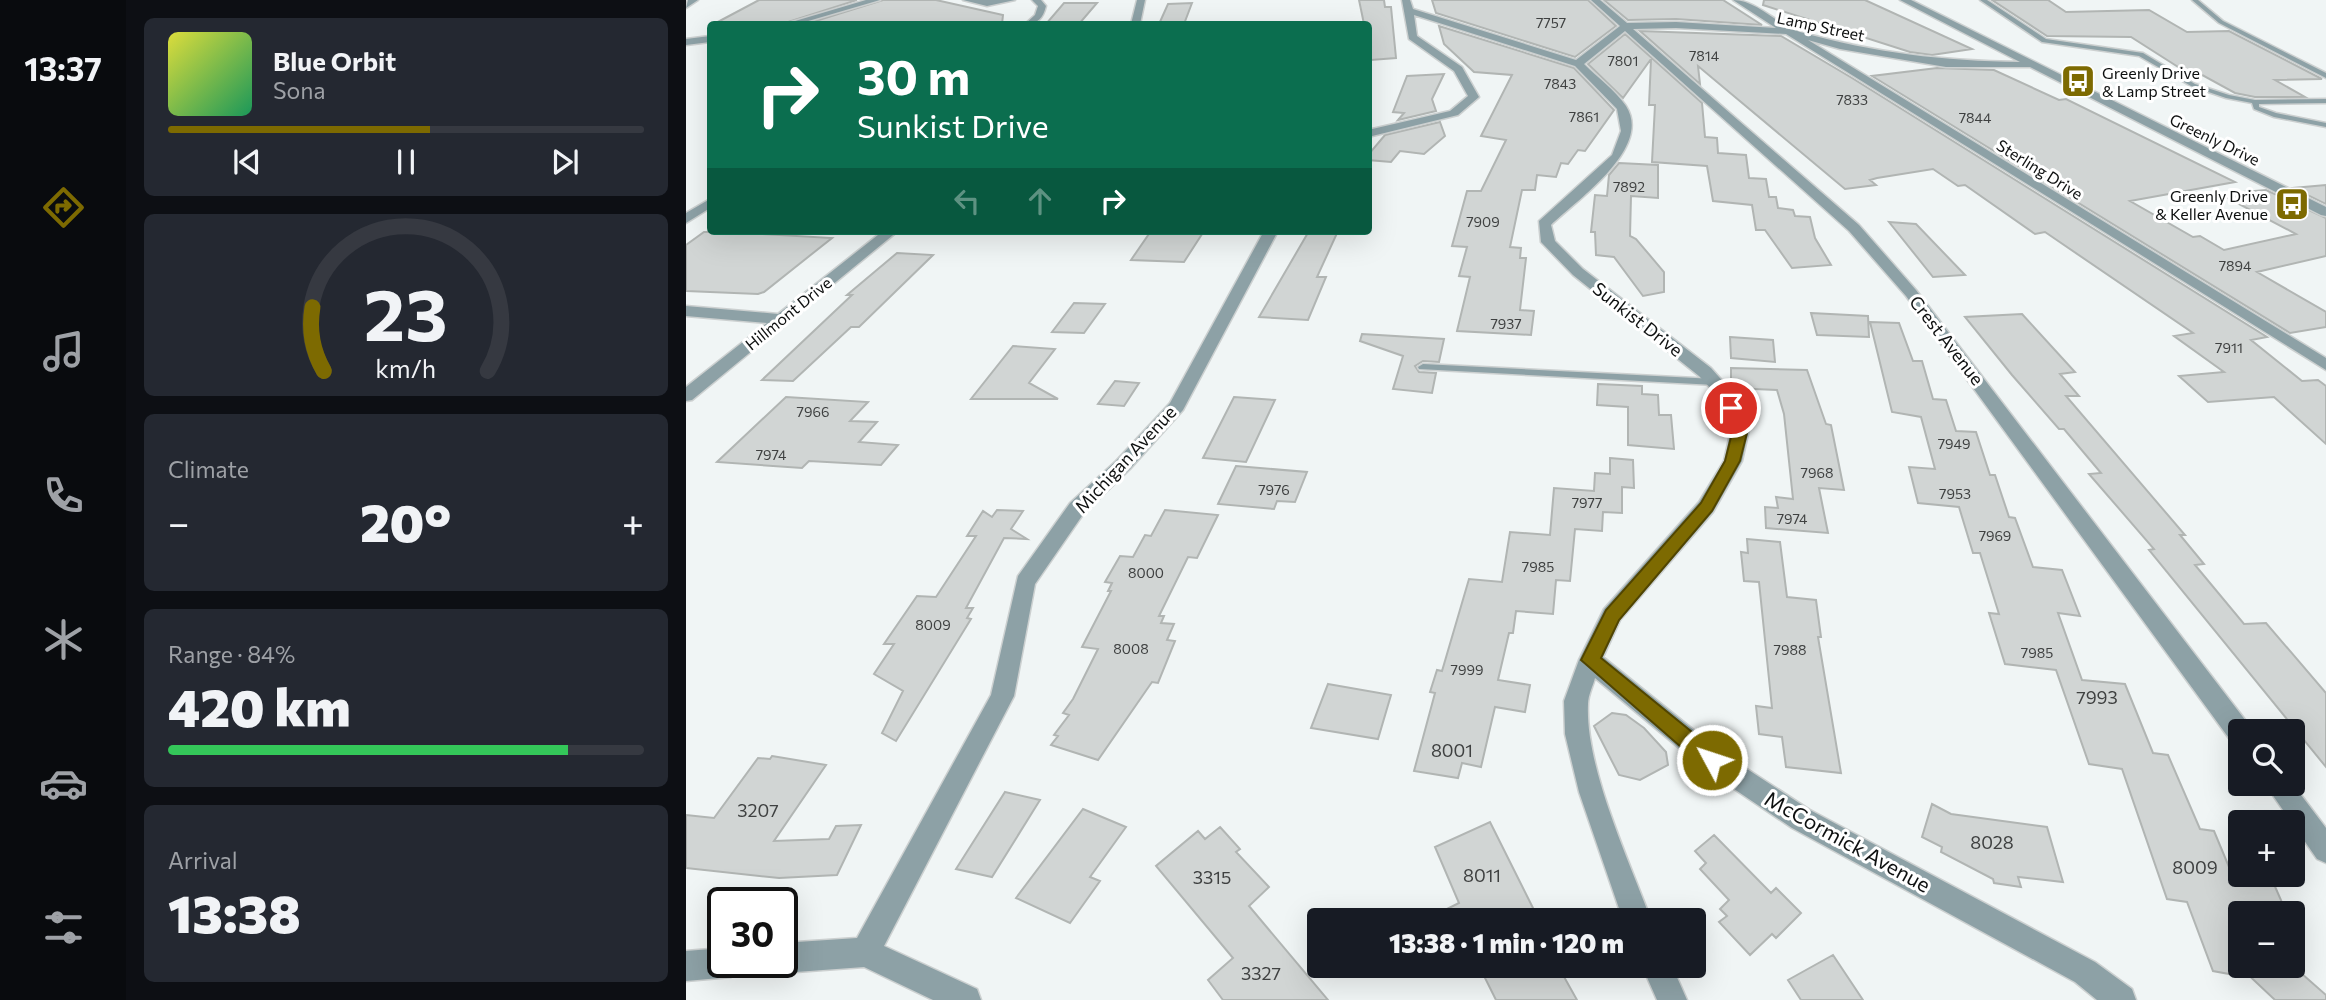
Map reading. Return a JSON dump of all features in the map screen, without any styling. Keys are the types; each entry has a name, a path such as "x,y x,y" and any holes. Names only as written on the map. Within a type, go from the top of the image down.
{"street":[{"path":"686,5 694,0"},
{"path":"801,21 876,0"},
{"path":"967,0 978,3 1011,0"},
{"path":"1033,21 1039,16 1042,6 1036,0"},
{"path":"1136,21 1141,0"},
{"name":"Crest Avenue","path":"1595,0 1854,228 1911,293 2230,719"},
{"name":"Sterling Drive","path":"1737,0 2326,365"},
{"name":"Greenly Drive","path":"1903,0 2028,65 2326,212"},
{"path":"1372,133 1454,113 1474,97 1458,69 1412,37 1407,5"},
{"name":"Sunkist Drive","path":"1407,5 1577,64 1622,108 1627,131 1617,156 1544,224 1548,242 1578,272 1680,351 1715,382 1741,425 1733,461 1706,507 1612,615 1590,660 1576,701 1577,734 1591,792 1633,908"},
{"name":"Lamp Street","path":"1626,26 1676,25 1791,32 1907,60 1957,65 2028,65"},
{"path":"1577,64 1626,26"},
{"path":"686,42 707,39"},
{"path":"686,219 707,205"},
{"name":"Hillmont Drive","path":"686,396 886,235"},
{"name":"Michigan Avenue","path":"865,952 1002,696 1025,582 1077,508 1177,406 1269,235"},
{"path":"686,311 779,319"},
{"name":"McCormick Avenue","path":"1590,660 1712,760 1801,819 2073,965 2121,1000"},
{"path":"2287,796 2326,850"},
{"path":"798,957 865,952 966,1000"},
{"path":"686,966 707,964"},
{"path":"1662,978 1672,1000"}],"lane":[{"path":"1983,0 2044,41 2141,54 2193,85 2255,102 2326,101"},
{"path":"2196,0 2221,22 2326,76"},
{"path":"2255,102 2256,108 2274,115 2326,125"},
{"path":"1423,367 1715,382"}],"building":[{"path":"759,0 857,0 791,21 720,21"},
{"path":"883,0 936,0 1003,15 1002,21 816,21"},
{"path":"1359,0 1384,0 1385,7 1391,7 1396,58 1372,60 1372,21 1363,21"},
{"path":"1432,0 1588,0 1616,26 1575,57 1436,13"},
{"path":"1604,0 1723,0 1762,25 1676,19 1628,20"},
{"path":"1764,0 1865,0 1972,49 1932,55 1910,52 1763,5"},
{"path":"1992,0 2048,0 2066,12 2149,10 2187,32 2229,31 2322,79 2275,80 2305,97 2255,97 2235,93 2195,71 2186,72 2131,37 2047,36"},
{"path":"1064,3 1097,3 1082,21 1049,21"},
{"path":"1192,3 1185,21 1160,21 1168,4"},
{"path":"1439,26 1574,68 1614,110 1585,151 1578,150 1568,164 1561,163 1556,177 1537,175 1535,190 1522,190 1510,247 1521,248 1520,258 1526,258 1520,310 1534,311 1531,335 1457,331 1470,277 1459,276 1467,247 1452,246 1467,191 1481,191 1506,140 1481,136 1512,75 1474,72 1444,44"},
{"path":"1640,31 1781,36 1852,78 2267,337 2251,340 2302,381 2318,380 2326,386 2326,444 2274,397 2208,402 2179,376 2224,372 2174,336 2193,333 2045,232 2035,234 1965,185 1958,186 1933,169 1877,178 1870,180 1876,185 1845,189 1698,66 1700,84"},
{"path":"1625,34 1702,103 1705,137 1717,138 1718,153 1746,155 1749,178 1766,179 1769,197 1776,197 1778,208 1793,210 1795,216 1810,217 1815,238 1831,265 1792,268 1765,230 1756,230 1752,205 1713,201 1707,166 1652,162 1655,105 1649,105 1651,59 1623,98 1588,64"},
{"path":"1937,68 1994,70 2059,100 2066,99 2235,182 2130,201 2193,237 2200,236 2224,250 2296,234 2220,194 2266,190 2326,218 2326,256 2257,272 2326,312 2326,327 2290,333 1872,76"},
{"path":"1444,74 1432,99 1436,111 1398,120 1404,113 1393,112 1407,76"},
{"path":"1440,122 1445,136 1424,154 1400,151 1391,162 1372,160 1372,150 1385,135"},
{"path":"1619,163 1658,165 1658,198 1631,196 1630,236 1636,239 1664,272 1664,292 1643,296 1614,257 1596,255 1595,232 1591,232 1595,195 1607,196 1609,175"},
{"path":"2326,185 2326,204 2293,188"},
{"path":"1889,222 1916,224 1965,275 1933,277"},
{"path":"704,232 707,232 707,235 832,238 758,294 686,291 686,245"},
{"path":"1148,235 1201,235 1184,262 1131,260"},
{"path":"1307,235 1336,235 1317,277 1326,277 1308,320 1259,317"},
{"path":"897,253 933,255 859,327 851,327 793,381 762,380 852,295 847,295"},
{"path":"1074,303 1105,304 1084,333 1052,332"},
{"path":"1811,313 1868,316 1869,337 1817,335"},
{"path":"2022,314 2075,372 2060,374 2079,396 2066,396 2185,535 2180,535 2204,564 2195,565 2244,624 2266,623 2326,693 2326,767 2305,741 2305,719 2287,719 2149,550 2154,549 2089,474 2101,473 2064,429 2059,429 1965,317"},
{"path":"1870,322 1899,323 1913,361 1922,361 1933,399 1946,400 1956,431 1976,432 1990,475 1995,475 2009,517 2015,518 2033,567 2062,570 2080,616 2058,613 2082,680 2125,684 2153,753 2168,755 2200,829 2214,831 2228,865 2228,887 2275,887 2281,901 2228,901 2228,974 2213,971 2187,902 2167,899 2122,769 2089,764 2056,670 2005,664 1989,613 1999,614 1980,553 1973,553 1959,507 1918,503 1909,467 1935,469 1921,417 1892,412"},
{"path":"1362,334 1444,339 1439,362 1423,361 1415,366 1419,372 1436,373 1432,393 1393,389 1403,356 1360,341"},
{"path":"1730,337 1773,340 1775,362 1731,358"},
{"path":"1013,346 1055,349 1029,383 1058,399 971,399"},
{"path":"1731,368 1807,370 1826,424 1831,425 1844,490 1819,488 1828,533 1766,528 1765,507 1778,508 1776,497 1793,499 1784,414 1777,390 1731,388"},
{"path":"1115,381 1139,383 1124,406 1098,404"},
{"path":"1598,384 1642,386 1642,394 1658,395 1659,415 1671,415 1674,449 1628,445 1628,407 1597,405"},
{"path":"786,397 868,402 850,421 877,422 859,442 898,445 881,465 809,461 802,468 717,462"},
{"path":"1234,397 1275,400 1246,462 1203,458"},
{"path":"1610,458 1633,460 1634,488 1622,487 1622,513 1603,512 1602,531 1575,529 1570,581 1556,580 1553,614 1516,611 1513,633 1509,633 1498,680 1530,685 1525,712 1495,707 1481,767 1462,763 1458,778 1414,771 1435,693 1430,692 1437,670 1442,671 1469,579 1502,582 1510,532 1550,535 1554,488 1594,491 1595,473 1610,474"},
{"path":"1236,466 1307,472 1295,502 1277,501 1274,509 1218,504"},
{"path":"997,510 1023,511 1011,529 1027,539 1004,538 966,608 973,608 967,618 971,619 896,741 882,733 903,691 874,674 894,644 884,644 917,596 936,597 976,536 967,536 983,511 992,517"},
{"path":"1165,510 1218,515 1197,558 1188,557 1159,616 1164,616 1161,623 1174,624 1167,640 1175,641 1158,683 1152,682 1098,760 1051,745 1058,736 1054,735 1069,715 1063,713 1098,649 1082,647 1111,591 1108,591 1112,583 1105,582 1120,556 1133,557 1145,535 1151,536"},
{"path":"1747,539 1780,542 1787,597 1816,600 1821,637 1818,637 1841,773 1786,767 1782,737 1759,734 1756,706 1772,708 1759,582 1744,581 1741,552 1748,553"},
{"path":"1328,684 1391,695 1378,739 1311,728"},
{"path":"1612,713 1626,715 1644,728 1666,752 1668,765 1640,780 1619,775 1594,726"},
{"path":"772,756 826,765 774,841 829,839 836,826 861,825 837,875 779,878 686,868 686,815 714,818 758,758 770,759"},
{"path":"1005,792 1040,800 992,877 956,869"},
{"path":"1932,804 1951,814 2047,827 2063,882 2018,877 2021,887 1994,883 1993,879 1941,852 1942,847 1922,837"},
{"path":"1083,809 1126,827 1090,877 1100,881 1070,923 1016,898"},
{"path":"1490,822 1533,908 1449,908 1459,903 1435,847"},
{"path":"1220,827 1240,849 1236,852 1269,887 1249,906 1328,1000 1223,1000 1208,980 1233,958 1156,866 1198,831 1205,839"},
{"path":"1714,835 1771,893 1776,888 1801,913 1776,938 1772,934 1750,955 1719,922 1727,916 1720,909 1729,900 1700,869 1706,863 1695,851"},
{"path":"1833,955 1863,1000 1801,1000 1788,980"},
{"path":"2305,977 2326,995 2326,1000 2275,1000 2252,978"},
{"path":"1485,978 1565,978 1577,1000 1496,1000"}],"place":[{"name":"Greenly Drive & Lamp Street","path":"2078,81"},
{"name":"Greenly Drive & Keller Avenue","path":"2292,204"}],"route":[{"path":"1712,760 1590,660 1612,615 1706,507 1733,461 1741,425 1731,408"}]}
